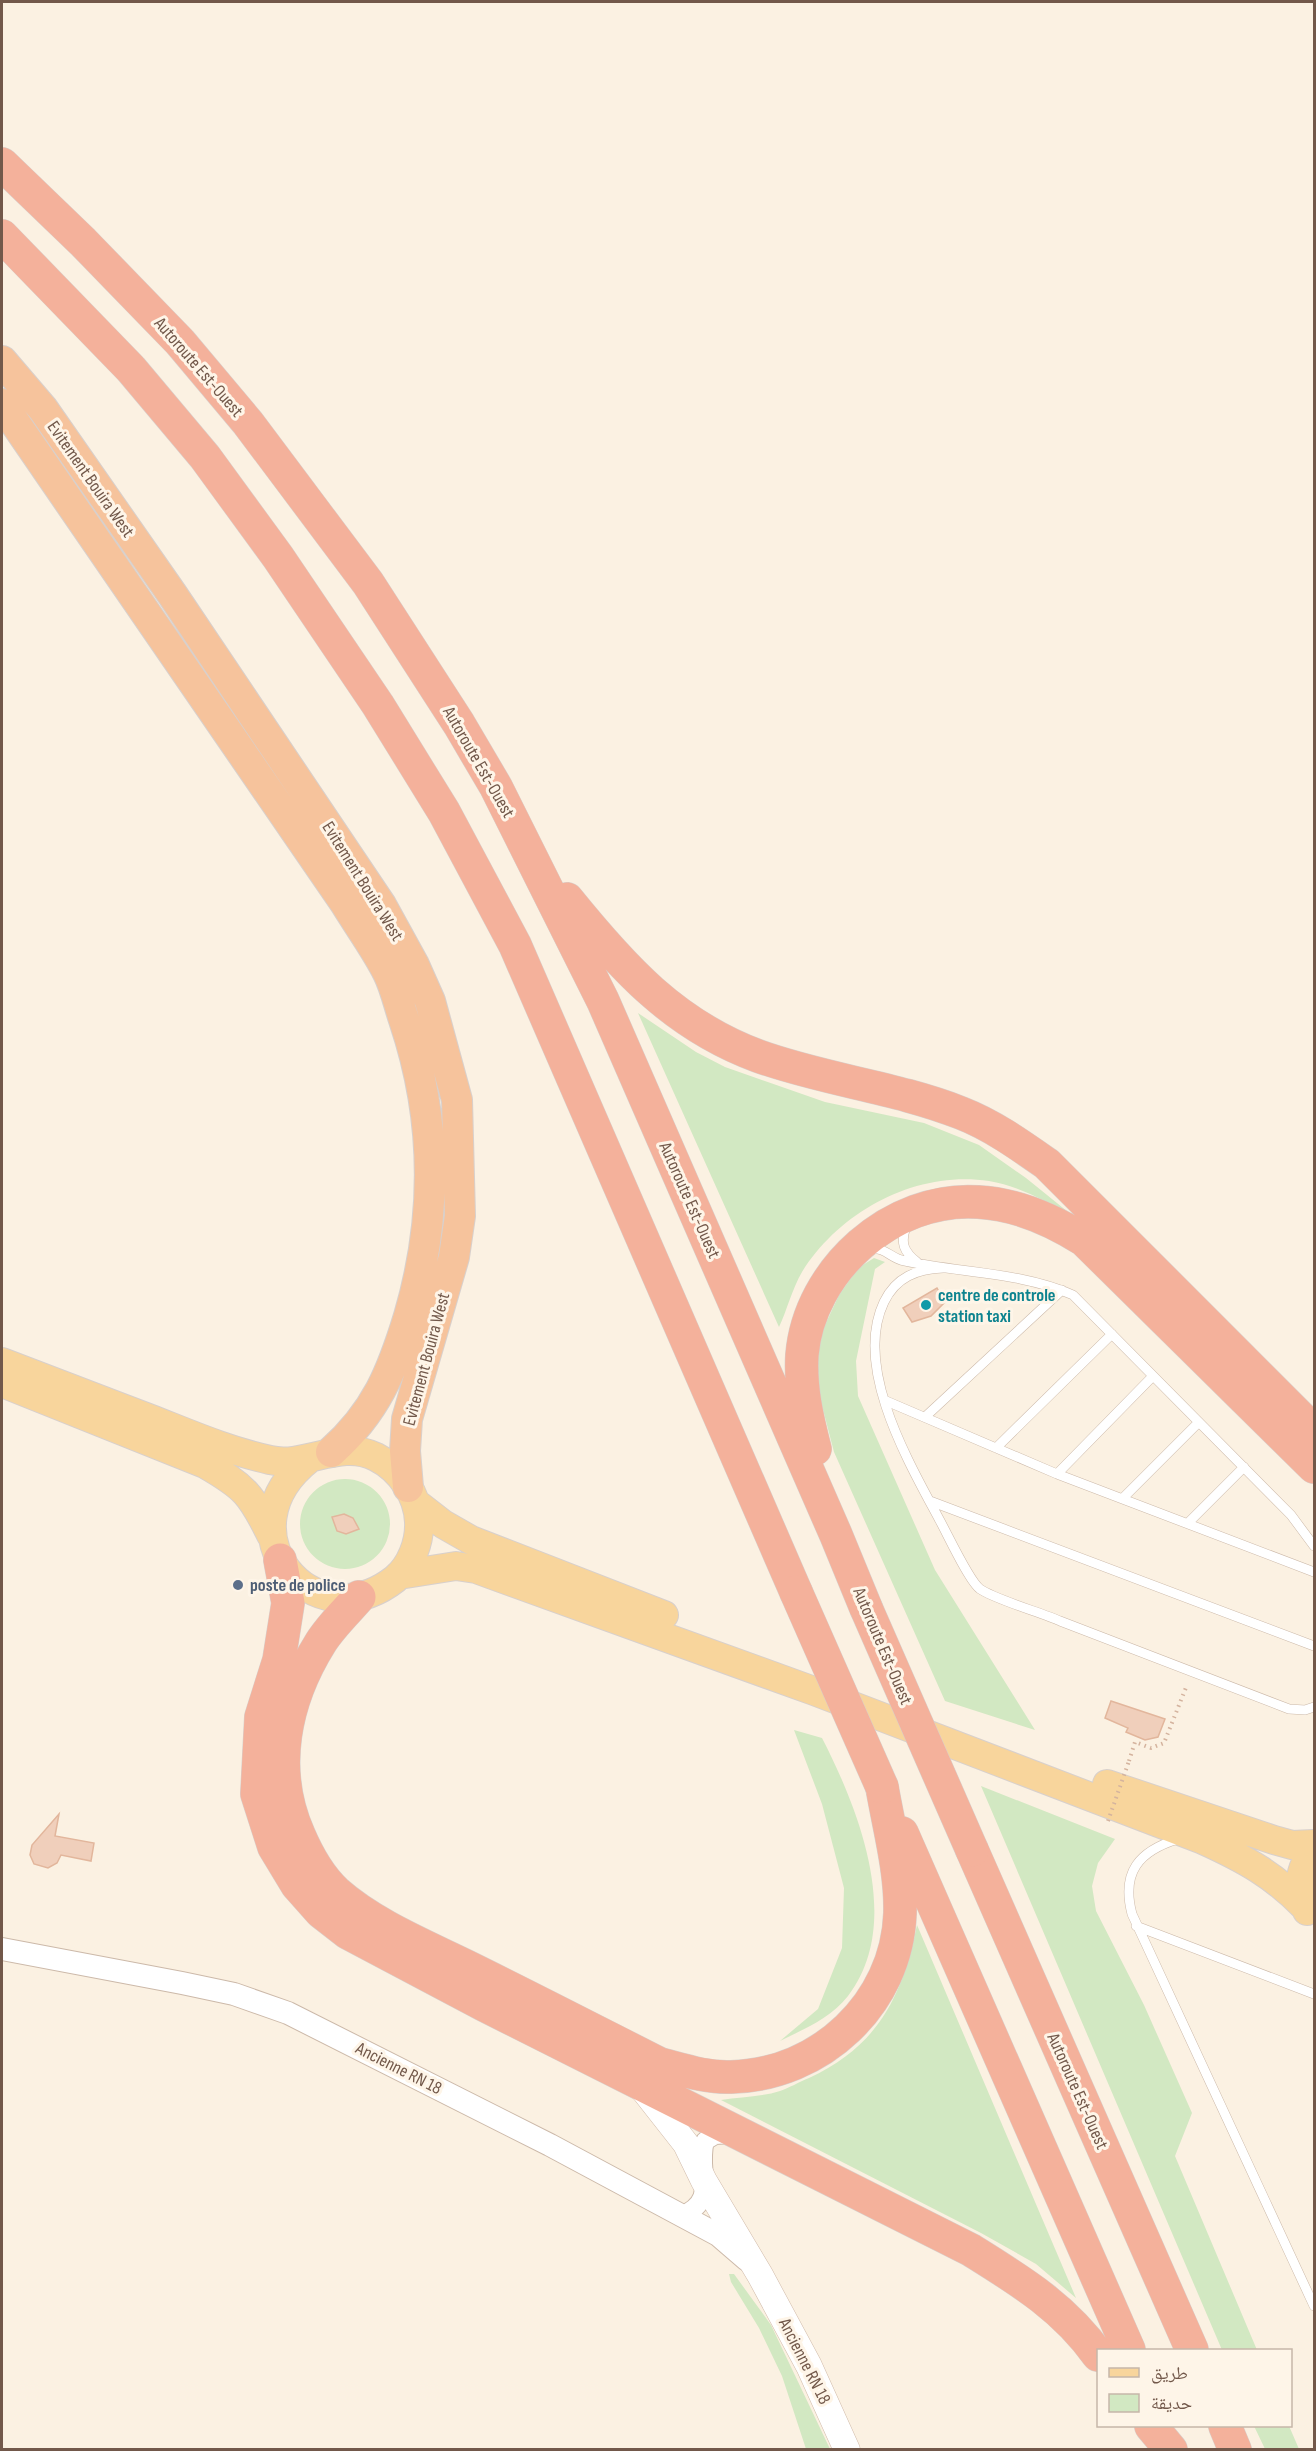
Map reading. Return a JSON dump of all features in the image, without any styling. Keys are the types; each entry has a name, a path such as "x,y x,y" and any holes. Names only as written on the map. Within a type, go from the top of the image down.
{"highway":[{"name":"Autoroute Est-Ouest","path":"2,164 83,242 180,342 248,423 368,583 459,724 496,787 603,1001 837,1535 866,1608 1192,2349"},
{"path":"2,236 131,369 206,457 291,576 378,705 444,812 515,945 796,1592 1130,2349"},
{"name":"Evitement Bouira West","path":"2,361 43,409 172,594 374,895 414,965 430,1001 457,1100 460,1215 454,1257 407,1419 405,1451 412,1495"},
{"name":"Evitement Bouira West","path":"2,404 345,903 388,974 411,1040 425,1093 431,1151 428,1226 419,1280 400,1345 381,1392 351,1434 320,1456"},
{"path":"530,854 627,971 662,1002 694,1024 758,1056 961,1113 1010,1138 1047,1164 1314,1431"},
{"path":"837,1535 807,1416 802,1385 802,1353 809,1322 821,1293 845,1258 869,1236 916,1213 955,1203 999,1204 1043,1217 1064,1228 1101,1255 1314,1467"},
{"path":"276,1549 288,1603 279,1660 261,1717 257,1794 274,1846 297,1885 321,1912 348,1933 639,2084 898,2211 971,2250 1038,2292 1086,2338 1097,2354"},
{"path":"359,1597 321,1642 297,1689 284,1732 282,1774 287,1801 295,1827 316,1869 335,1891 358,1908 432,1949 660,2064 698,2074 730,2077 759,2075 794,2065 828,2048 859,2018 879,1989 890,1965 900,1914 894,1852 882,1787"},
{"path":"1152,2427 1172,2450"},
{"path":"1162,2427 1172,2450"},
{"path":"1225,2427 1235,2450"}],"main road":[{"path":"2,1362 224,1448 272,1460 353,1451 375,1457 394,1469 412,1495 442,1524 471,1540 1113,1786 1274,1840 1292,1845 1314,1844"},
{"path":"2,1383 136,1435 220,1473 254,1500 276,1549 294,1579 314,1592 336,1598 359,1597 381,1589 399,1575 411,1559 417,1541 419,1522 412,1495"},
{"path":"276,1549 272,1515 278,1493 291,1474 320,1456"},
{"path":"399,1575 456,1566 499,1575 1191,1836 1249,1861 1282,1883 1310,1914"},
{"path":"1310,1914 1302,1898 1301,1875 1314,1852"},
{"name":"Ancienne RN 18","path":"639,2084 686,2144 704,2181 760,2275 809,2366 846,2450"}],"street":[{"name":"Ancienne RN 18","path":"2,1950 234,1994 288,2013 550,2145 718,2235 740,2252 760,2275"},
{"path":"681,2216 696,2210 703,2199 702,2152 705,2141 715,2135 738,2134"}],"lane":[{"path":"916,1213 907,1224 903,1244 906,1253 917,1262"},
{"path":"845,1258 879,1248 902,1261 1036,1283 1062,1290 1083,1303 1291,1515 1314,1546"},
{"path":"943,1268 913,1272 892,1289 879,1312 874,1353 884,1400 930,1501 979,1589 1290,1708 1305,1710 1314,1707"},
{"path":"926,1417 1062,1290"},
{"path":"996,1448 1113,1334"},
{"path":"1057,1473 1154,1376"},
{"path":"884,1400 1057,1473 1314,1572"},
{"path":"1123,1497 1199,1422"},
{"path":"1189,1522 1244,1467"},
{"path":"930,1501 1314,1646"},
{"path":"1191,1836 1163,1844 1147,1853 1136,1864 1130,1878 1128,1898 1136,1926 1314,2306"},
{"path":"1136,1926 1314,1994"}],"path":[{"path":"1108,1821 1135,1742 1151,1748 1164,1743 1192,1672"}],"green space":[{"path":"638,1013 696,1052 725,1067 825,1102 924,1123 979,1145 1026,1178 1073,1216 1022,1191 989,1181 962,1179 934,1182 908,1189 882,1200 859,1214 837,1230 818,1250 798,1279 779,1327"},
{"path":"874,1258 885,1262 875,1269 856,1361 858,1396 935,1570 1035,1730 945,1701 834,1452 820,1398 817,1358 824,1327 839,1295 858,1268"},
{"path":"345,1479 362,1482 377,1492 387,1507 390,1524 387,1541 377,1556 362,1566 345,1569 328,1566 313,1556 303,1541 300,1524 303,1507 313,1492 328,1482"},
{"path":"794,1730 822,1738 850,1798 870,1867 874,1901 873,1935 864,1967 841,2004 825,2017 780,2041 818,2009 842,1948 844,1888 822,1804"},
{"path":"981,1786 1115,1839 1098,1863 1092,1886 1096,1911 1144,2005 1192,2113 1175,2156 1257,2349 1222,2349"},
{"path":"917,1925 1076,2298 1036,2264 981,2233 721,2100 765,2095 783,2090 833,2065 853,2051 870,2035 894,1997 904,1975"},
{"path":"729,2274 734,2274 771,2325 830,2449 806,2449 782,2376 759,2328 731,2282"},
{"path":"1254,2427 1289,2427 1299,2449 1265,2449"}],"building":[{"name":"centre de controle station taxi","path":"937,1288 945,1302 931,1316 912,1322 903,1308"},
{"path":"344,1514 353,1518 359,1529 346,1534 337,1531 332,1517"},
{"path":"1111,1701 1165,1719 1158,1737 1145,1740 1126,1732 1128,1728 1105,1718"},
{"path":"59,1814 55,1836 94,1843 91,1861 61,1855 57,1863 48,1868 34,1864 30,1855 32,1845"}],"place":[{"name":"centre de controle station taxi","path":"926,1305"},
{"name":"poste de police","path":"238,1585"}]}
